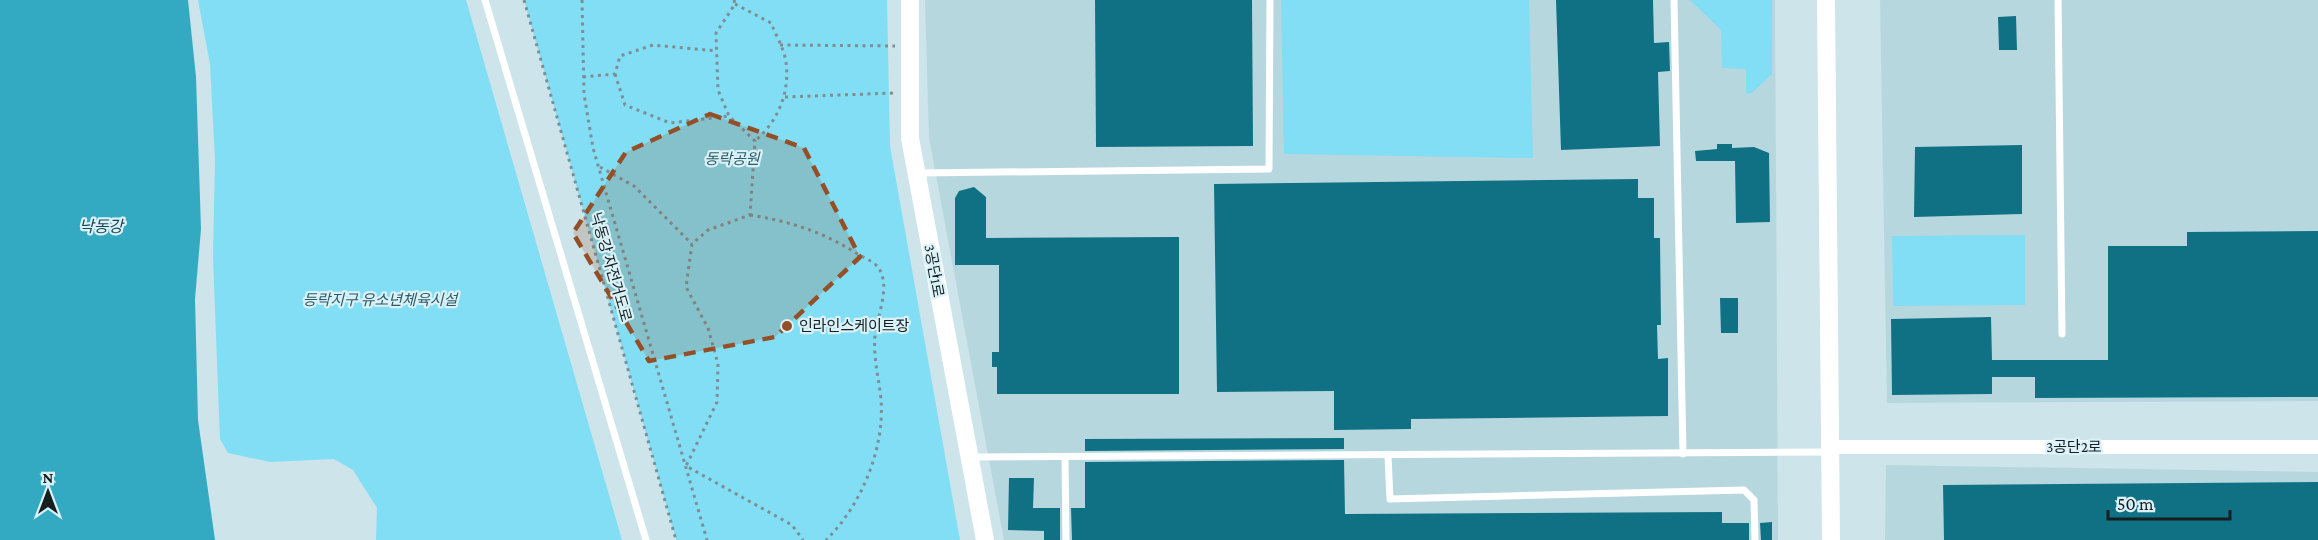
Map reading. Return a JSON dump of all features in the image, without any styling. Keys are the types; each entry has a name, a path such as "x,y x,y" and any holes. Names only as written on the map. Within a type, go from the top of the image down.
{"street":[{"name":"3공단1로","path":"910,0 910,138 985,540"},
{"path":"1826,0 1831,540"},
{"name":"3공단2로","path":"1830,449 2318,447"}],"lane":[{"path":"485,0 646,540"},
{"path":"916,173 1269,169 1270,0"},
{"path":"1674,0 1683,454"},
{"path":"2058,0 2062,334"},
{"path":"969,457 1683,454 1830,449"},
{"path":"1388,456 1390,499 1744,490 1754,500 1755,540"},
{"path":"1065,458 1066,540"}],"path":[{"name":"낙동강 자전거도로","path":"524,0 676,540"},
{"path":"582,0 584,94 599,167 706,540"},
{"path":"750,215 755,141 768,129 785,97 786,62 771,23 734,2 716,33 718,90 729,116 755,141"},
{"path":"717,51 653,45 620,56 615,74 625,105 670,123 729,116"},
{"path":"780,45 910,46"},
{"path":"583,77 615,74"},
{"path":"785,97 910,92"},
{"path":"599,167 634,186 692,244"},
{"path":"686,466 717,402 718,364 708,328 686,287 692,244 708,230 750,215 785,220 835,239 877,266 883,281 883,300 875,336 875,363 881,400 881,434 873,467 836,530 826,540"},
{"path":"686,466 792,525 803,540"}],"highlighted area":[{"path":"710,114 804,148 860,257 775,337 649,361 573,233 626,152"}],"shaded area":[{"path":"925,0 1775,0 1778,540 1004,540 929,138"},
{"path":"1880,0 2318,0 2318,401 1887,403"},
{"path":"1886,465 2318,472 2318,540 1885,540"}],"green space":[{"name":"등락지구 유소년체육시설","path":"198,0 466,0 622,540 376,540 377,508 353,470 334,459 270,462 228,453 220,439 213,258 215,160 210,64"},
{"name":"동락공원","path":"524,0 887,0 890,146 960,540 676,540"},
{"path":"1281,0 1529,0 1533,158 1284,154"},
{"path":"1690,0 1772,0 1772,74 1752,93 1746,94 1746,69 1722,68 1721,30"},
{"path":"2025,235 2025,305 1893,306 1892,236"}],"water":[{"name":"낙동강","path":"0,0 188,0 196,77 201,229 195,299 198,420 215,540 0,540"}],"building":[{"path":"1095,0 1252,0 1253,146 1096,147"},
{"path":"1556,0 1653,0 1654,43 1669,42 1670,71 1658,72 1660,146 1561,150"},
{"path":"2016,16 2017,50 1999,50 1998,17"},
{"path":"1717,144 1732,144 1732,148 1754,147 1769,153 1770,222 1736,223 1735,161 1696,161 1695,151 1717,149"},
{"path":"2022,145 2022,214 1914,217 1915,147"},
{"path":"1638,179 1638,198 1654,198 1654,238 1660,238 1661,325 1657,325 1658,359 1668,358 1668,416 1411,419 1411,429 1334,430 1334,391 1217,392 1214,184"},
{"path":"974,187 986,197 986,238 1179,237 1179,394 997,394 997,367 992,367 992,352 999,352 999,265 955,265 955,198 959,191"},
{"path":"2318,231 2318,397 2035,398 2035,377 1992,377 1992,394 1892,395 1891,319 1991,317 1992,360 2108,360 2108,246 2187,246 2187,232"},
{"path":"1720,298 1738,298 1738,333 1721,333"},
{"path":"1344,438 1344,449 1085,451 1085,439"},
{"path":"1344,460 1345,514 1722,512 1722,523 1749,523 1749,540 1072,540 1071,508 1085,508 1085,462"},
{"path":"1009,478 1034,478 1033,508 1060,508 1060,540 1044,540 1044,531 1008,530"},
{"path":"2318,482 2318,540 1944,540 1943,485"},
{"path":"1772,522 1772,540 1761,540 1760,523"}],"place":[{"name":"인라인스케이트장","path":"787,326"}]}
